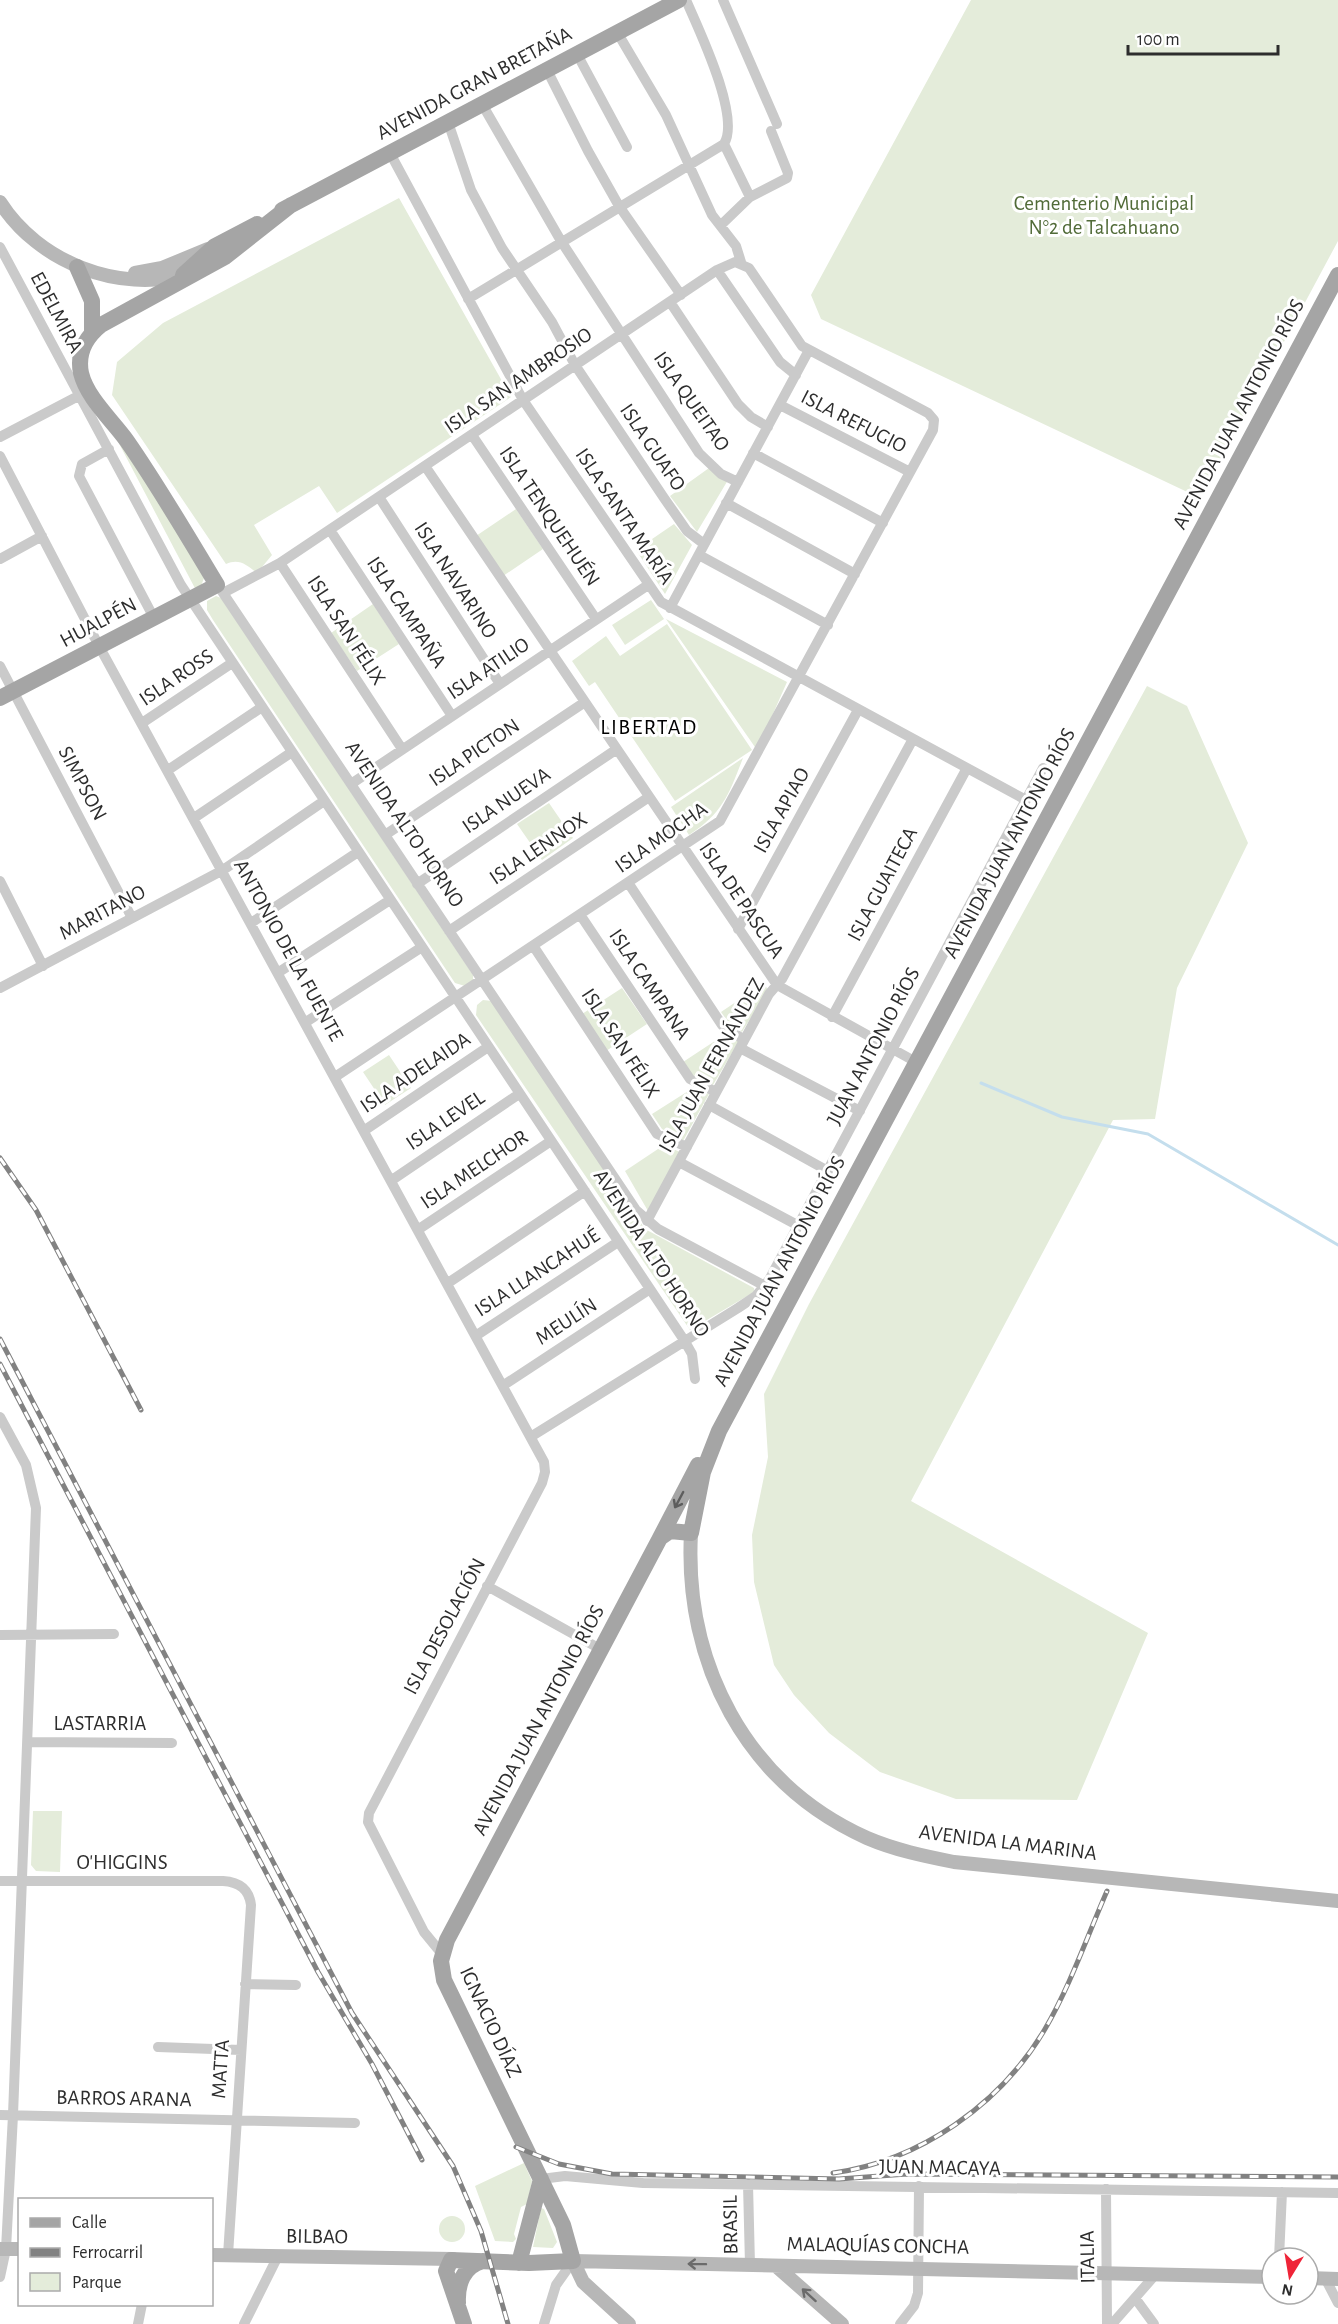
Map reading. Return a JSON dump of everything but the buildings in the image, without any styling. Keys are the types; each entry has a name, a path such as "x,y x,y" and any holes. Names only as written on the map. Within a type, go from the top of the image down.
{"main road":[{"name":"AVENIDA GRAN BRETAÑA","path":"111,274 162,268 215,246 679,0"},
{"path":"0,204 15,223 34,241 77,267 92,301 92,332"},
{"name":"AVENIDA GRAN BRETAÑA","path":"92,332 122,312 211,265 244,243 291,205"},
{"path":"183,275 215,246"},
{"name":"AVENIDA GRAN BRETAÑA","path":"77,267 150,280 183,275 211,265"},
{"name":"AVENIDA GRAN BRETAÑA","path":"167,289 183,275"},
{"name":"AVENIDA JUAN ANTONIO RÍOS","path":"442,1954 452,1930 660,1538 1338,275"},
{"name":"AVENIDA ALTO HORNO","path":"92,332 84,345 80,360 84,393 128,442 220,589"},
{"name":"HUALPÉN","path":"7,695 190,599 220,589"},
{"name":"AVENIDA LA MARINA","path":"718,1431 703,1472 691,1533 690,1578 697,1626 710,1671 729,1712 754,1749 773,1771 812,1805 838,1823 901,1851 954,1862 1338,1902"},
{"path":"660,1538 670,1531 691,1533"},
{"name":"IGNACIO DÍAZ","path":"442,1954 441,1967 447,1986 567,2235 573,2261"},
{"path":"519,2263 541,2179"},
{"name":"BILBAO","path":"213,2254 421,2259 456,2269"},
{"name":"MALAQUÍAS CONCHA","path":"456,2269 483,2261 519,2263 573,2261 1260,2277"},
{"path":"573,2261 583,2282 629,2324"},
{"path":"776,2266 842,2324"},
{"path":"456,2269 462,2317"}],"street":[{"path":"468,299 724,144 730,131 729,118 710,55 686,0"},
{"path":"722,224 750,196 787,178 788,173 774,128 723,0"},
{"path":"617,32 666,115 712,215 722,224 736,246 741,262 749,268 791,333 809,350 670,608"},
{"path":"577,54 627,147"},
{"path":"548,70 588,151 619,206 681,295"},
{"name":"ISLA QUEITAO","path":"482,104 561,241 699,453 721,474 738,482"},
{"name":"ISLA GUAFO","path":"448,122 479,209 515,269 552,322 575,365 675,515 693,536 704,544"},
{"path":"724,144 750,196"},
{"name":"ISLA SANTA MARÍA","path":"390,153 523,400 661,602 1026,800"},
{"name":"EDELMIRA","path":"0,247 84,393"},
{"name":"ISLA SAN AMBROSIO","path":"220,589 280,563 717,270 729,264 741,262"},
{"path":"717,270 780,362 796,375"},
{"path":"670,302 738,404 751,417 768,427"},
{"name":"ISLA MOCHA","path":"335,1077 684,848 714,827 726,814 933,430 934,420 928,413 809,350"},
{"path":"0,437 84,393"},
{"name":"AVENIDA ALTO HORNO","path":"84,393 109,449 190,599 684,1340 692,1354 695,1379"},
{"name":"ISLA REFUGIO","path":"780,405 910,472"},
{"name":"ISLA TENQUEHUÉN","path":"472,435 596,619"},
{"path":"109,449 82,464 79,476 154,618"},
{"path":"753,453 883,522"},
{"name":"ANTONIO DE LA FUENTE","path":"0,456 99,646 477,1335 544,1462"},
{"name":"ISLA DE PASCUA","path":"425,466 777,985 916,1062"},
{"name":"ISLA NAVARINO","path":"379,497 500,684"},
{"path":"726,503 855,574"},
{"name":"ISLA CAMPAÑA","path":"330,530 452,716"},
{"path":"0,559 42,536"},
{"path":"699,555 828,625"},
{"name":"ISLA SAN FÉLIX","path":"280,563 402,750"},
{"name":"ISLA ATILIO","path":"351,784 648,585"},
{"name":"AVENIDA ALTO HORNO","path":"220,589 627,1197 647,1221 765,1286"},
{"name":"ISLA ROSS","path":"142,723 232,663"},
{"name":"SIMPSON","path":"0,666 7,695 132,918"},
{"name":"ISLA PICTON","path":"385,835 585,702"},
{"path":"168,770 262,707"},
{"name":"ISLA APIAO","path":"738,929 858,710"},
{"name":"ISLA JUAN FERNÁNDEZ","path":"647,1221 769,994 777,985 913,739"},
{"name":"ISLA NUEVA","path":"417,884 617,749"},
{"path":"194,818 292,752"},
{"name":"ISLA GUAITECA","path":"832,1017 967,768"},
{"name":"JUAN ANTONIO RÍOS","path":"684,1340 697,1335 749,1301 765,1286 1043,768"},
{"name":"ISLA LENNOX","path":"449,931 649,797"},
{"path":"223,870 324,801"},
{"path":"251,923 358,852"},
{"name":"MARITANO","path":"0,988 223,870"},
{"path":"0,881 44,966"},
{"path":"629,884 722,1025 742,1044 860,1112"},
{"path":"279,972 390,900"},
{"name":"ISLA CAMPANA","path":"581,916 690,1079 716,1092"},
{"path":"306,1022 422,947"},
{"name":"ISLA SAN FÉLIX","path":"534,947 657,1134 687,1147"},
{"name":"ISLA ADELAIDA","path":"365,1130 488,1047"},
{"name":"ISLA LEVEL","path":"392,1180 519,1094"},
{"path":"709,1106 828,1171"},
{"name":"ISLA MELCHOR","path":"419,1229 551,1141"},
{"path":"679,1162 799,1226"},
{"path":"448,1283 585,1191"},
{"name":"ISLA LLANCAHUÉ","path":"477,1335 618,1242"},
{"name":"MEULÍN","path":"504,1385 650,1290"},
{"path":"532,1436 684,1340"},
{"path":"0,1417 26,1465 36,1500 8,2249 0,2277"},
{"name":"ISLA DESOLACIÓN","path":"370,1807 542,1483 546,1472 544,1462"},
{"path":"487,1586 602,1650"},
{"path":"0,1635 114,1634"},
{"name":"LASTARRIA","path":"28,1742 172,1743"},
{"name":"IGNACIO DÍAZ","path":"370,1807 369,1822 424,1932 442,1954"},
{"name":"O'HIGGINS","path":"0,1881 223,1881 243,1887"},
{"name":"MATTA","path":"228,2255 251,1905 243,1887"},
{"path":"245,1984 296,1985"},
{"path":"158,2047 241,2050"},
{"name":"BARROS ARANA","path":"0,2115 355,2123"},
{"name":"JUAN MACAYA","path":"541,2179 564,2176 643,2183 1338,2193"},
{"name":"BRASIL","path":"748,2184 750,2265"},
{"path":"900,2324 917,2298 919,2186"},
{"name":"ITALIA","path":"1106,2189 1110,2324"},
{"path":"1280,2246 1282,2192"},
{"path":"244,2324 278,2256"},
{"path":"544,2324 556,2285 573,2261"},
{"name":"ITALIA","path":"1110,2324 1155,2274"},
{"path":"1331,2278 1338,2303"},
{"path":"1135,2298 1154,2324"},
{"path":"138,2324 142,2306"}],"green space":[{"name":"Cementerio Municipal N°2 de Talcahuano","path":"971,0 1338,0 1338,241 1200,498 821,319 811,295"},
{"path":"399,198 511,397 337,513 319,486 254,525 272,555 257,573 239,562 226,564 112,395 117,362 163,323"},
{"path":"113,432 199,560 204,578 198,594"},
{"path":"709,468 728,480 697,532 670,496"},
{"path":"516,509 543,549 503,576 476,536"},
{"path":"674,524 692,545 665,594 636,550"},
{"path":"216,596 221,598 473,975 473,980 465,986 455,983 213,620 207,610 207,601"},
{"path":"651,600 664,619 625,645 612,625"},
{"path":"373,604 399,644 357,671 331,633"},
{"path":"666,619 787,682 757,750"},
{"path":"667,624 752,750 675,801 595,682 589,686 572,661 606,636 620,656"},
{"path":"1147,686 1187,706 1248,843 1177,988 1155,1119 1113,1120 911,1501 1148,1633 1077,1800 956,1799 880,1772 829,1733 794,1695 774,1665 754,1582 752,1535 768,1457 764,1394 809,1304"},
{"path":"743,758 724,802 710,819 689,835 671,807"},
{"path":"549,803 573,838 542,860 517,824"},
{"path":"764,983 768,990 742,1032 729,1023 721,1012"},
{"path":"622,988 647,1024 606,1051 582,1014"},
{"path":"483,1000 492,1001 645,1229 754,1288 754,1292 690,1330 476,1015 477,1005"},
{"path":"724,1035 739,1041 713,1085 694,1077 683,1062"},
{"path":"389,1055 411,1088 385,1105 363,1072"},
{"path":"693,1088 709,1094 683,1141 662,1129 652,1114"},
{"path":"664,1145 680,1152 648,1211 625,1171"},
{"path":"33,1811 62,1811 60,1872 36,1871 31,1865"},
{"path":"524,2163 532,2181 527,2204 521,2207 514,2234 516,2239 513,2242 495,2241 475,2186"},
{"path":"541,2208 544,2209 557,2242 553,2248 533,2247"},
{"path":"452,2216 461,2220 465,2229 461,2238 452,2242 443,2238 439,2229 443,2220"}],"waterway":[{"path":"981,1083 1062,1117 1148,1134 1338,1245"}],"railway":[{"path":"0,1158 36,1210 141,1410"},
{"path":"0,1339 352,2013 453,2166 481,2231 508,2324"},
{"path":"0,1364 318,1972 372,2064 422,2160"},
{"path":"833,2173 897,2156 927,2142 955,2125 1006,2081 1027,2056 1054,2013 1107,1891"},
{"path":"516,2147 559,2164 612,2174 839,2179 907,2174 1338,2177"}],"district":[{"name":"LIBERTAD","path":"649,726"}]}
